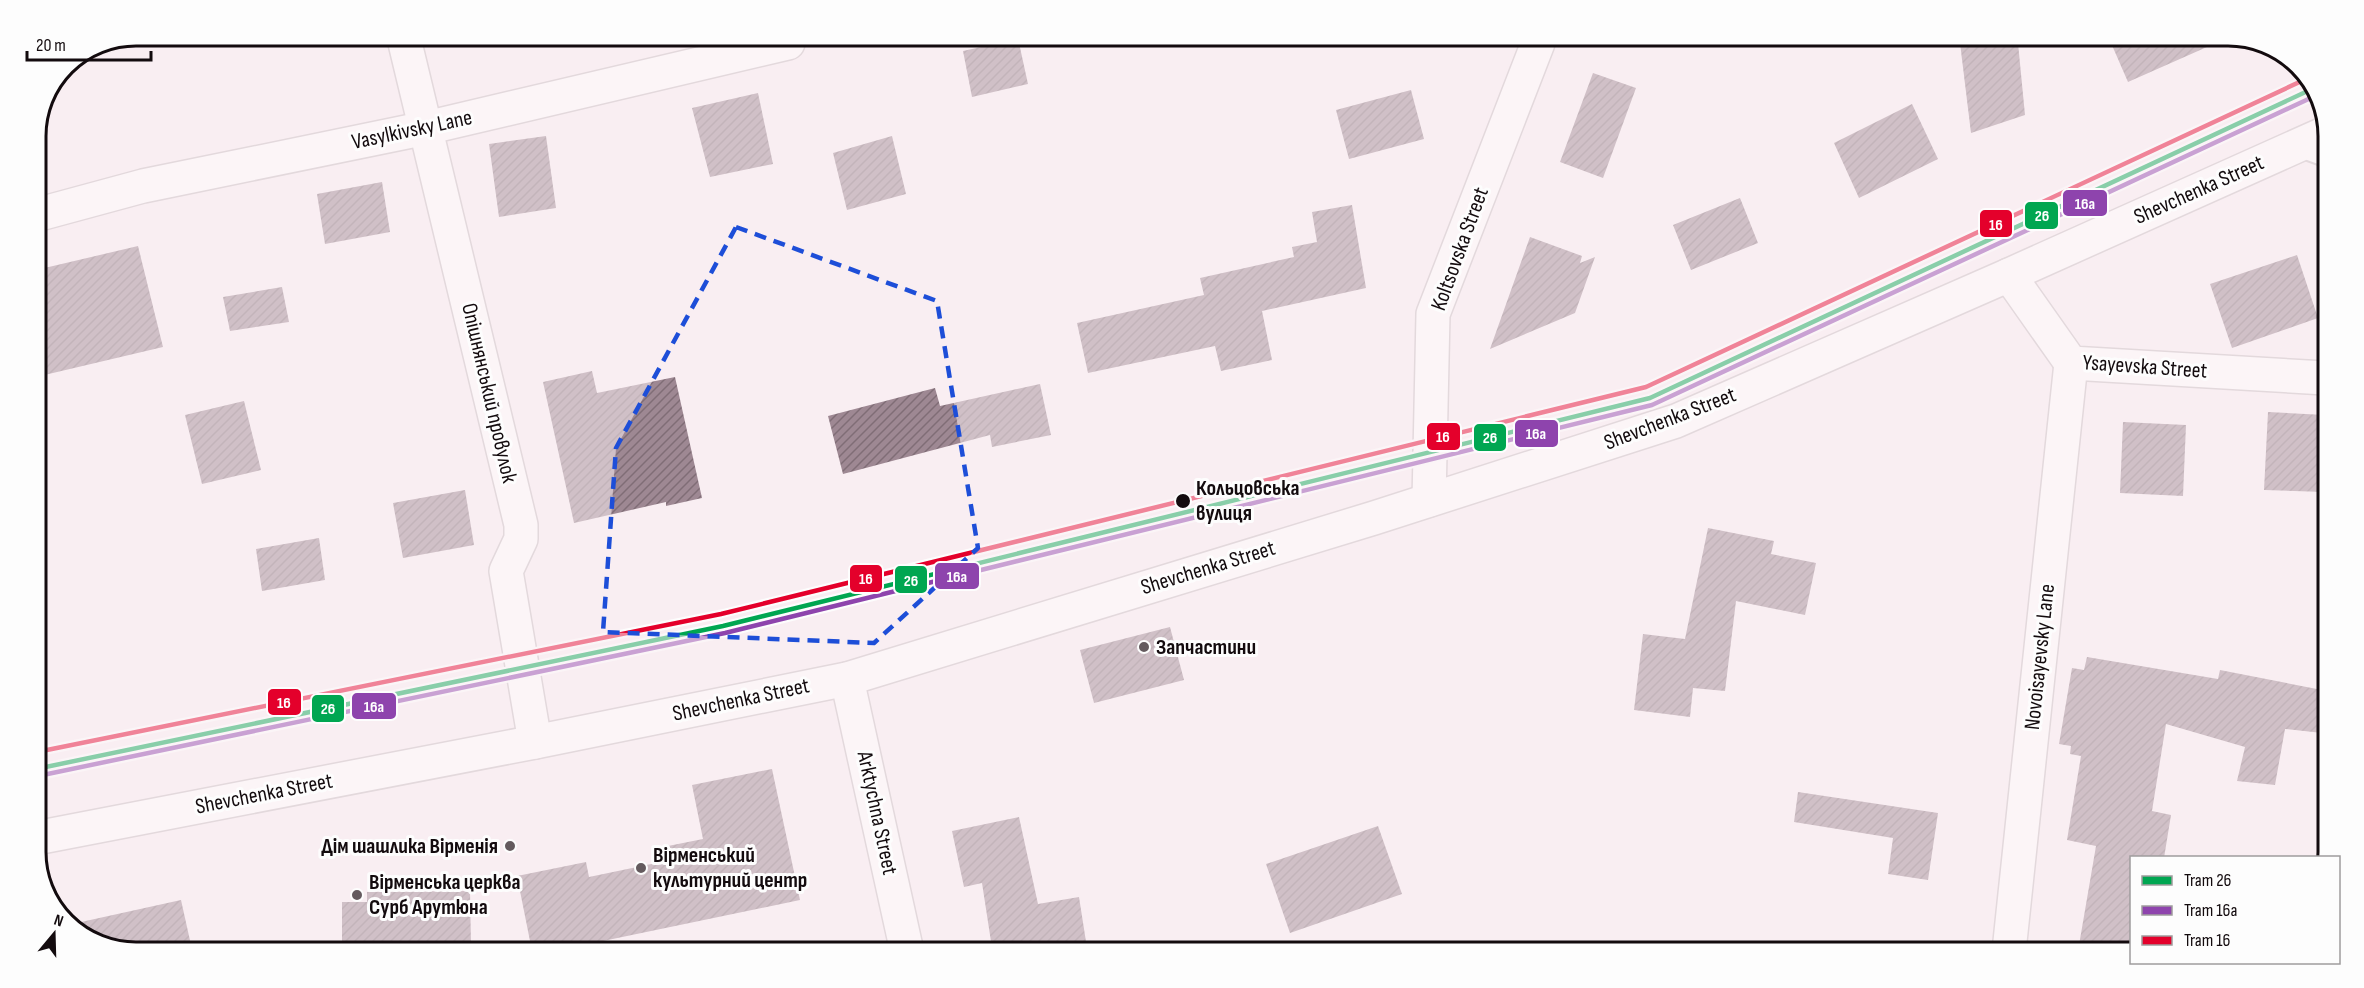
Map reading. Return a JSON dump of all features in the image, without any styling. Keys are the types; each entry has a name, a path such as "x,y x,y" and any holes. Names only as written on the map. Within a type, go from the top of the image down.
{"street":[{"name":"Опішнянський провулок","path":"406,46 521,525 521,539 506,571 536,742"},
{"name":"Vasylkivsky Lane","path":"47,212 143,186 426,128 779,46"},
{"name":"Koltsovska Street","path":"1429,500 1433,314 1537,46"},
{"name":"Shevchenka Street","path":"47,836 536,742 848,679 1429,500 1676,421 2009,275 2313,151"},
{"name":"Ysayevska Street","path":"2009,275 2071,363 2317,378"},
{"name":"Novoisayevsky Lane","path":"2009,942 2071,363"},
{"name":"Arktychna Street","path":"848,679 901,942"}],"highlighted area":[{"path":"736,227 937,301 978,548 874,643 603,632 616,448"}],"building":[{"path":"986,46 1020,46 1028,84 972,97 963,51"},
{"path":"1960,46 2018,46 2025,115 1971,133"},
{"path":"2112,46 2209,46 2128,82"},
{"path":"1593,73 1636,88 1603,178 1560,162"},
{"path":"1411,90 1424,139 1349,159 1336,110"},
{"path":"758,93 773,164 710,177 692,108"},
{"path":"1912,104 1938,159 1859,198 1834,143"},
{"path":"546,136 556,208 499,217 489,144"},
{"path":"892,136 906,194 847,210 833,153"},
{"path":"382,182 390,232 325,244 317,194"},
{"path":"1740,198 1758,243 1691,270 1673,225"},
{"path":"1352,205 1366,288 1262,311 1272,360 1221,371 1215,346 1088,373 1077,323 1204,295 1200,278 1294,257 1292,247 1317,242 1312,212"},
{"path":"1530,237 1582,256 1580,263 1595,257 1575,313 1490,349"},
{"path":"138,246 163,347 47,374 47,267"},
{"path":"2297,255 2317,318 2232,348 2210,284"},
{"path":"282,287 289,322 230,331 223,297"},
{"path":"592,371 597,393 675,377 702,498 666,506 666,502 574,523 543,382"},
{"path":"1040,384 1051,435 992,447 990,435 843,474 828,416 935,388 940,406"},
{"path":"244,401 261,470 202,484 185,415"},
{"path":"2268,412 2317,415 2318,492 2264,490"},
{"path":"2123,422 2186,425 2183,496 2120,493"},
{"path":"465,490 474,545 403,558 393,503"},
{"path":"1708,528 1774,541 1771,554 1816,563 1805,615 1736,601 1725,691 1693,688 1690,717 1634,710 1643,634 1685,639"},
{"path":"319,538 325,580 262,591 256,549"},
{"path":"1170,627 1184,680 1094,703 1080,650"},
{"path":"2087,657 2218,679 2220,670 2318,689 2318,733 2285,729 2275,785 2237,781 2245,747 2166,724 2152,811 2171,815 2164,856 2130,856 2130,942 2080,942 2096,846 2067,840 2081,756 2070,754 2071,746 2059,744 2072,668 2084,670"},
{"path":"772,769 800,900 598,942 530,942 517,876 586,862 589,877 661,862 658,848 703,839 692,785"},
{"path":"1798,792 1938,813 1928,880 1888,874 1893,838 1794,822"},
{"path":"1019,817 1038,904 1079,897 1086,942 991,942 982,883 964,887 952,831"},
{"path":"1378,826 1402,894 1290,933 1266,864"},
{"path":"470,891 471,942 342,942 342,902 367,902 367,892"},
{"path":"181,900 190,942 119,940 91,930 84,925 84,921"}],"tram line":[{"name":"16","path":"47,750 721,614 1646,387 2299,82"},
{"name":"26","path":"47,767 723,626 1650,398 2306,92"},
{"name":"16a","path":"47,774 725,633 1652,405 2309,99"}],"place":[{"name":"Кольцовська вулиця","path":"1183,501"},
{"name":"Запчастини","path":"1144,647"},
{"name":"Дім шашлика Вірменія","path":"510,846"},
{"name":"Вірменський культурний центр","path":"641,868"},
{"name":"Вірменська церква Сурб Арутюна","path":"357,895"}]}
